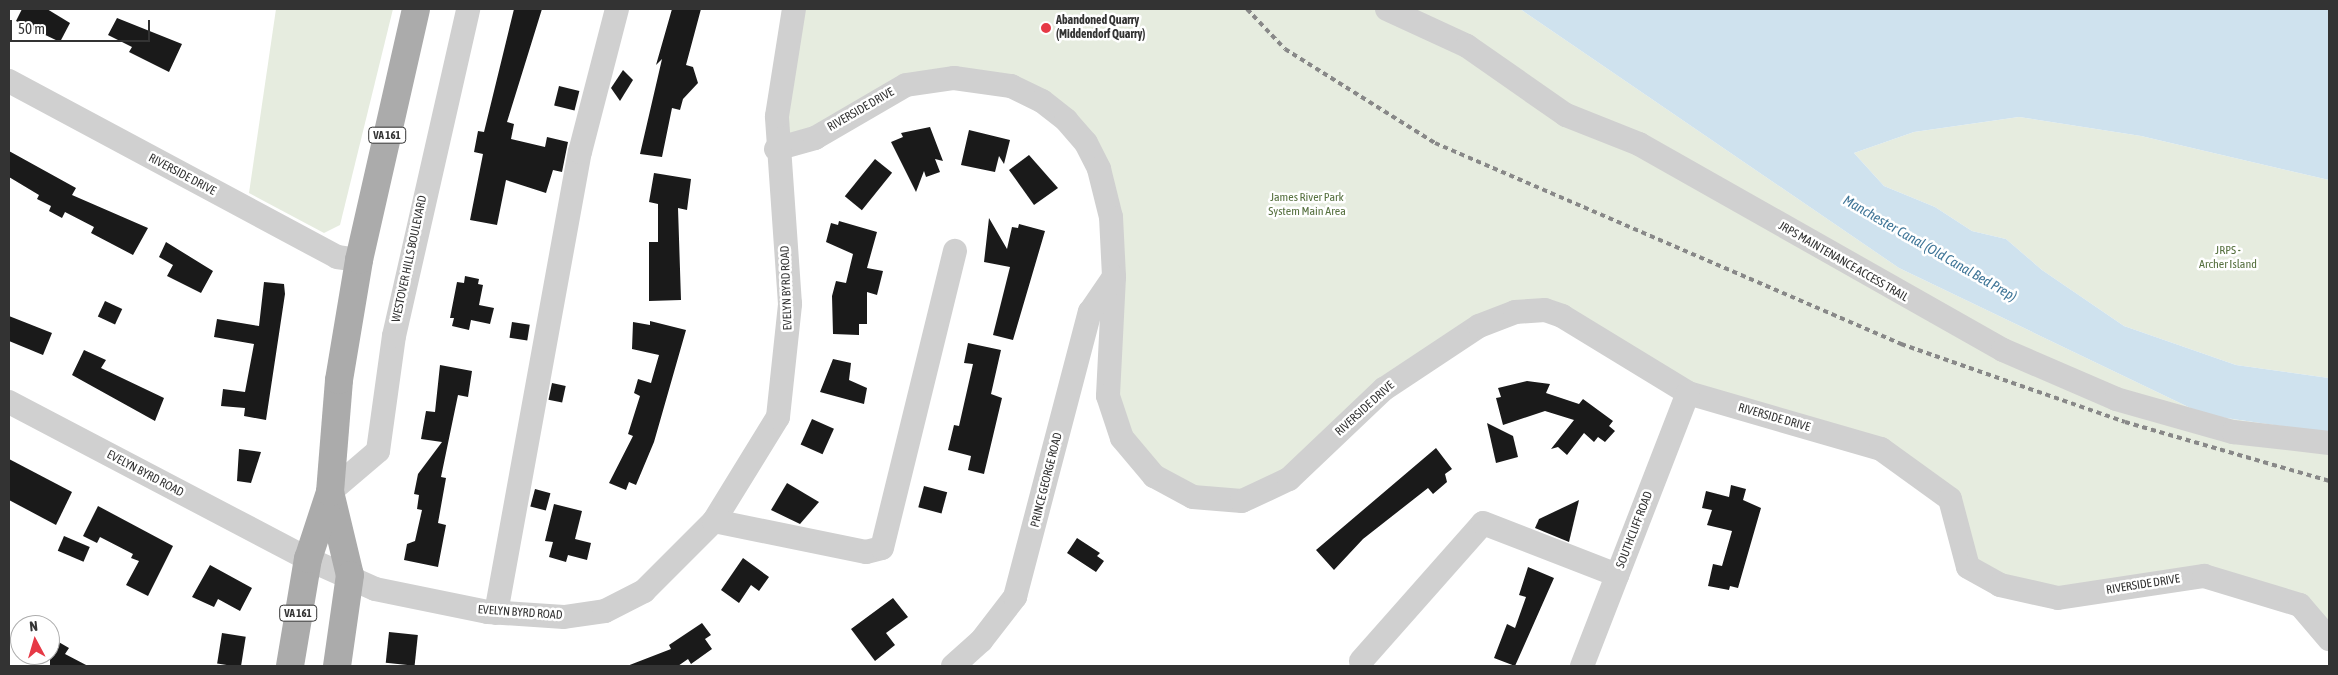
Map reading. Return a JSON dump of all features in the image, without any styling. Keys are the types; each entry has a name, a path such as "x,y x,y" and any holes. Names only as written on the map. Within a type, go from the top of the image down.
{"main road":[{"name":"VA 161","path":"290,666 308,559 330,492 339,380 359,260 416,9"},
{"name":"VA 161","path":"330,492 350,575 338,666"}],"street":[{"name":"WESTOVER HILLS BOULEVARD","path":"330,492 378,451 396,326 468,9"},
{"path":"496,613 580,152 618,9"},
{"path":"776,149 779,94 794,9"},
{"name":"JRPS MAINTENANCE ACCESS TRAIL","path":"1387,9 1467,46 1566,115 1639,144 1921,307 2021,358 2116,399 2233,432 2329,443"},
{"name":"RIVERSIDE DRIVE","path":"776,149 815,138 906,85 954,78 1012,86 1042,101 1086,143 1106,190 1114,277 1108,396 1122,438 1154,476 1193,497 1242,501 1289,479 1384,389 1479,326 1515,312 1544,310 1562,316 1688,393 1880,448 1950,499 1968,568 2000,586 2058,598 2204,576 2300,605 2329,639"},
{"name":"RIVERSIDE DRIVE","path":"9,81 337,257 359,260"},
{"name":"EVELYN BYRD ROAD","path":"9,402 308,559 350,575 375,589 435,605 496,613 564,617 605,611 644,591 714,521 778,416 786,378 790,304 776,149"},
{"path":"714,521 866,552 882,548 955,251"},
{"name":"PRINCE GEORGE ROAD","path":"952,666 981,641 1015,597 1090,312 1114,277"},
{"name":"SOUTHCLIFF ROAD","path":"1582,666 1688,393"},
{"path":"1361,661 1483,523 1617,575"}],"green space":[{"path":"276,9 393,9 340,225 324,233 249,193"},
{"name":"James River Park System Main Area","path":"794,9 1520,9 1899,268 2205,415 2329,433 2329,639 2300,605 2204,576 2058,598 1968,567 1950,499 1881,449 1688,393 1562,316 1515,312 1242,501 1193,497 1122,438 1106,190 1042,101 954,78 776,149"},
{"name":"JRPS - Archer Island","path":"2019,117 2141,136 2329,180 2329,378 2236,365 2124,326 2042,270 2006,239 1972,231 1935,207 1884,186 1854,153 1914,132"}],"water":[{"name":"Manchester Canal (Old Canal Bed Prep)","path":"1520,9 2329,9 2329,180 2141,136 2019,117 1914,132 1854,153 1884,186 1935,207 1972,231 2006,239 2042,270 2124,326 2236,365 2329,378 2329,433 2205,415 1899,268"}],"building":[{"path":"22,9 47,9 70,23 60,42 16,21"},
{"path":"514,9 542,9 507,122 514,124 511,139 545,147 547,137 568,142 562,172 553,170 546,193 506,180 497,225 470,220 483,154 474,152 478,131 484,132"},
{"path":"672,9 701,9 686,65 693,67 698,83 683,99 680,110 672,108 662,157 640,154 662,59 656,65"},
{"path":"117,18 182,44 169,72 129,52 132,47 108,35"},
{"path":"623,70 633,80 620,101 611,88"},
{"path":"559,86 579,91 575,110 554,105"},
{"path":"930,127 943,161 935,159 940,172 926,177 924,171 916,192 891,142 903,137 901,133"},
{"path":"969,130 1010,140 1004,164 999,156 995,172 961,165"},
{"path":"9,151 76,188 72,195 148,228 133,255 91,233 94,227 65,212 62,218 49,211 51,206 37,199 39,195 9,177"},
{"path":"1029,155 1058,188 1034,205 1009,170"},
{"path":"875,159 892,173 862,210 845,196"},
{"path":"654,173 691,179 687,210 678,208 681,300 649,301 649,242 658,242 658,204 649,202"},
{"path":"989,218 1007,249 1012,227 1018,228 1019,224 1045,231 1013,340 993,335 1010,267 984,262"},
{"path":"839,221 877,232 867,268 883,271 877,295 867,292 867,324 859,324 859,335 833,334 832,296 836,281 846,283 853,254 826,242 831,223 838,225"},
{"path":"166,242 213,271 201,293 167,276 173,265 159,257"},
{"path":"465,276 479,279 478,284 483,285 479,305 494,308 490,324 471,320 469,330 452,326 454,318 450,318 457,282 464,283"},
{"path":"264,282 284,284 285,294 266,420 244,416 245,408 221,406 223,389 245,392 254,344 214,337 217,319 259,326"},
{"path":"105,301 122,309 115,324 98,316"},
{"path":"9,316 52,333 43,355 9,341"},
{"path":"650,321 686,330 654,442 636,485 629,482 626,490 609,483 633,436 628,434 640,396 634,393 638,379 651,383 659,355 632,349 633,322 650,325"},
{"path":"512,322 530,325 527,341 509,338"},
{"path":"968,343 1001,350 991,394 1002,398 984,474 968,470 971,456 948,450 954,425 959,426 973,364 964,363"},
{"path":"84,350 106,360 101,368 164,398 155,421 72,375"},
{"path":"833,359 851,363 849,380 867,388 864,404 820,392"},
{"path":"440,365 472,371 468,397 458,395 441,477 446,478 438,523 446,525 438,567 404,560 407,544 415,541 422,510 417,509 419,495 414,494 418,474 442,442 421,439 426,411 435,412"},
{"path":"1527,381 1550,384 1546,393 1579,404 1583,399 1613,421 1609,426 1615,431 1605,442 1598,437 1594,442 1584,433 1567,455 1558,447 1551,449 1574,420 1545,411 1503,425 1496,398 1501,397 1498,388"},
{"path":"552,383 566,386 562,403 548,400"},
{"path":"812,419 834,429 823,454 801,445"},
{"path":"1487,423 1513,436 1518,457 1496,463"},
{"path":"1436,448 1452,469 1445,474 1447,482 1433,494 1428,488 1363,539 1334,570 1316,550"},
{"path":"239,449 261,452 251,483 237,481"},
{"path":"9,459 72,492 56,525 9,500"},
{"path":"787,483 819,502 800,524 771,510"},
{"path":"1731,485 1746,489 1743,500 1761,508 1738,588 1730,586 1729,590 1708,586 1713,564 1722,566 1732,531 1707,525 1712,510 1702,508 1706,491 1729,497"},
{"path":"924,486 947,492 941,513 918,507"},
{"path":"535,489 550,493 546,511 530,506"},
{"path":"1579,500 1569,542 1535,528 1539,519"},
{"path":"554,504 582,511 575,539 591,543 587,560 568,555 566,562 549,557 553,542 545,541"},
{"path":"98,506 173,546 148,596 126,585 139,561 131,558 133,554 100,537 97,543 83,536"},
{"path":"64,536 90,547 84,562 58,551"},
{"path":"1077,538 1100,553 1097,556 1104,561 1096,572 1067,553"},
{"path":"743,558 769,577 759,591 751,585 739,603 721,590"},
{"path":"210,565 252,588 240,611 218,599 214,607 192,597"},
{"path":"1528,567 1554,578 1515,666 1494,658 1507,624 1515,628 1526,597 1519,595"},
{"path":"893,598 908,617 886,633 895,645 875,661 851,629"},
{"path":"702,623 711,635 705,639 712,649 691,664 688,659 678,666 627,666 671,649 669,645"},
{"path":"389,632 418,635 415,666 386,663"},
{"path":"222,633 246,637 241,666 217,664"},
{"path":"60,643 69,648 65,654 88,666 50,666 60,665"}],"railway":[{"path":"1247,9 1285,49 1435,143 1901,344 2125,422 2329,481"}],"place":[{"name":"Abandoned Quarry (Middendorf Quarry)","path":"1046,28"}]}
